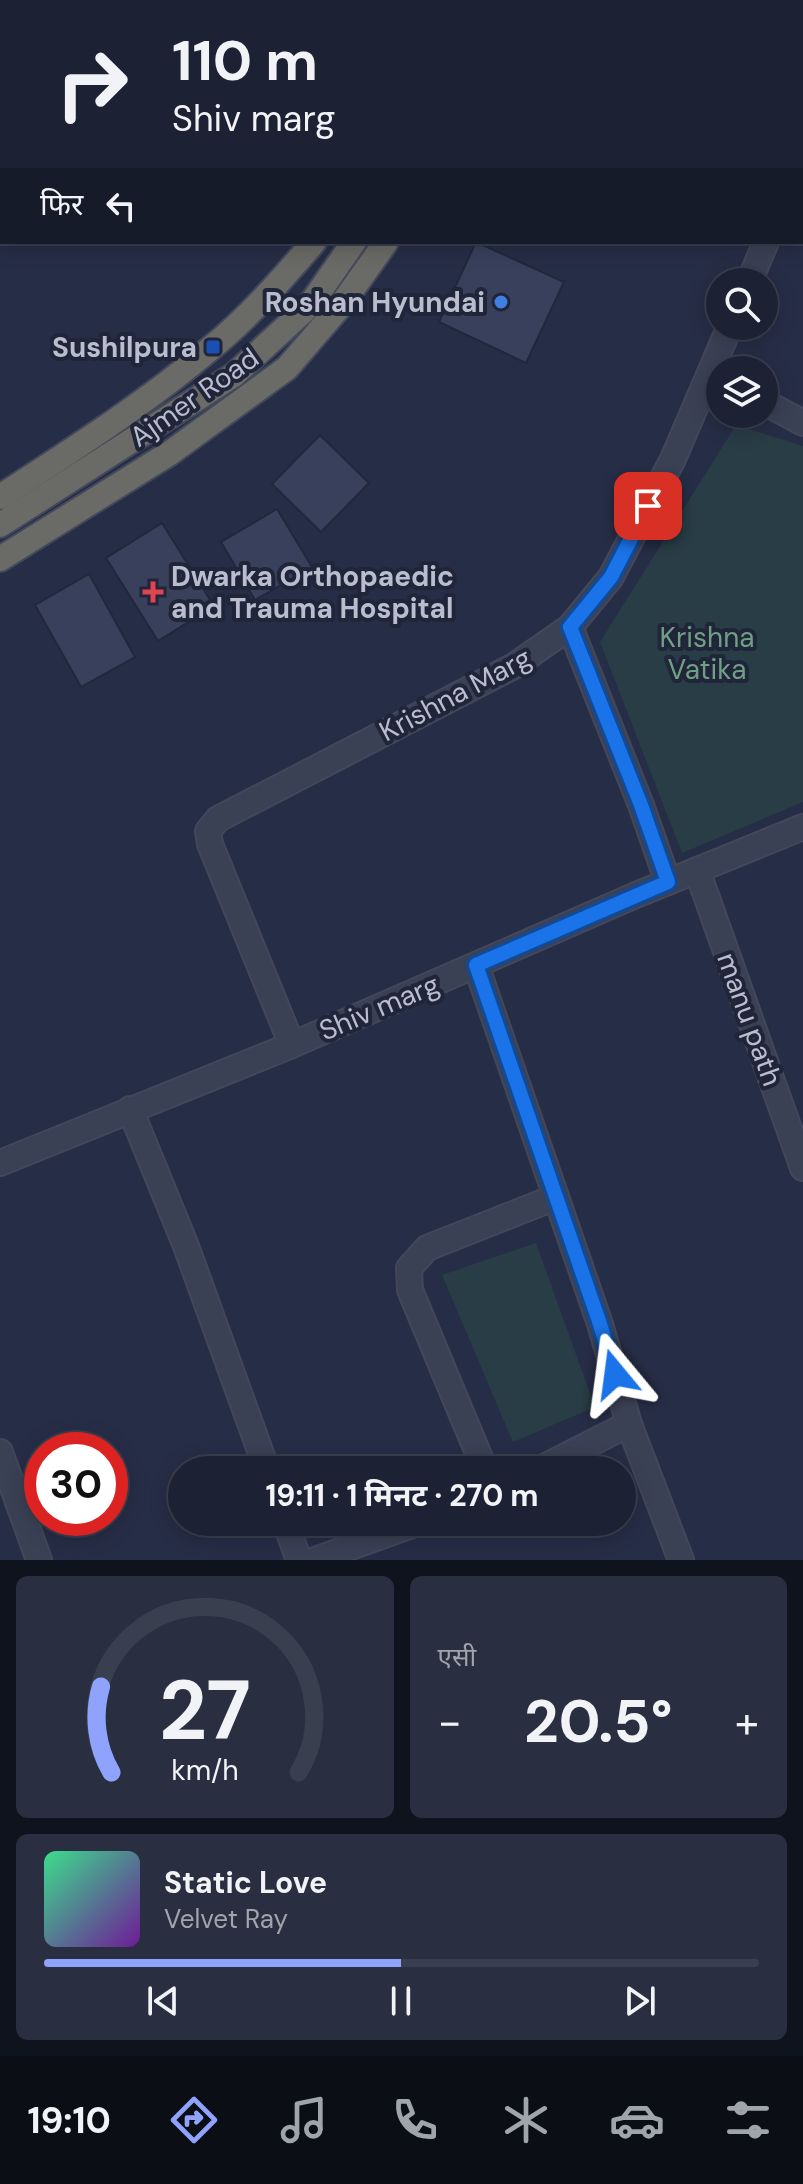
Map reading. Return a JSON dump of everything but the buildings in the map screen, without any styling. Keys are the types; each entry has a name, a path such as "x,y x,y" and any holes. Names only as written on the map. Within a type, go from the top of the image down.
{"highway":[{"name":"Ajmer Road","path":"0,497 124,416 213,347 281,281 312,244"},
{"path":"0,525 234,375 310,305 353,244"},
{"name":"Ajmer Road","path":"0,559 170,453 287,368 342,304 385,244"}],"street":[{"path":"755,268 765,244"},
{"name":"Krishna Marg","path":"292,1045 210,844 208,831 218,819 514,666 570,627 611,577 706,394"},
{"path":"778,410 803,423"},
{"path":"570,627 641,805 668,882"},
{"name":"Shiv marg","path":"0,1163 292,1045 803,827"},
{"name":"manu path","path":"697,870 803,1168"},
{"path":"476,965 600,1324 629,1424 681,1560"},
{"path":"130,1109 186,1246 262,1456"},
{"path":"479,1456 410,1290 409,1268 427,1248 556,1197"},
{"path":"566,1456 629,1424"},
{"path":"0,1452 39,1560"},
{"path":"290,1536 299,1560"},
{"path":"315,1560 381,1536"}],"green space":[{"name":"Krishna Vatika","path":"734,428 746,428 803,446 803,802 682,853 600,642"},
{"path":"536,1243 595,1407 513,1442 442,1275"}],"place":[{"name":"Roshan Hyundai","path":"501,302"},
{"name":"Sushilpura","path":"213,347"},
{"name":"Dwarka Orthopaedic and Trauma Hospital","path":"153,592"}],"route":[{"path":"615,1374 476,965 668,882 641,805 570,627 611,577 648,506"}]}
